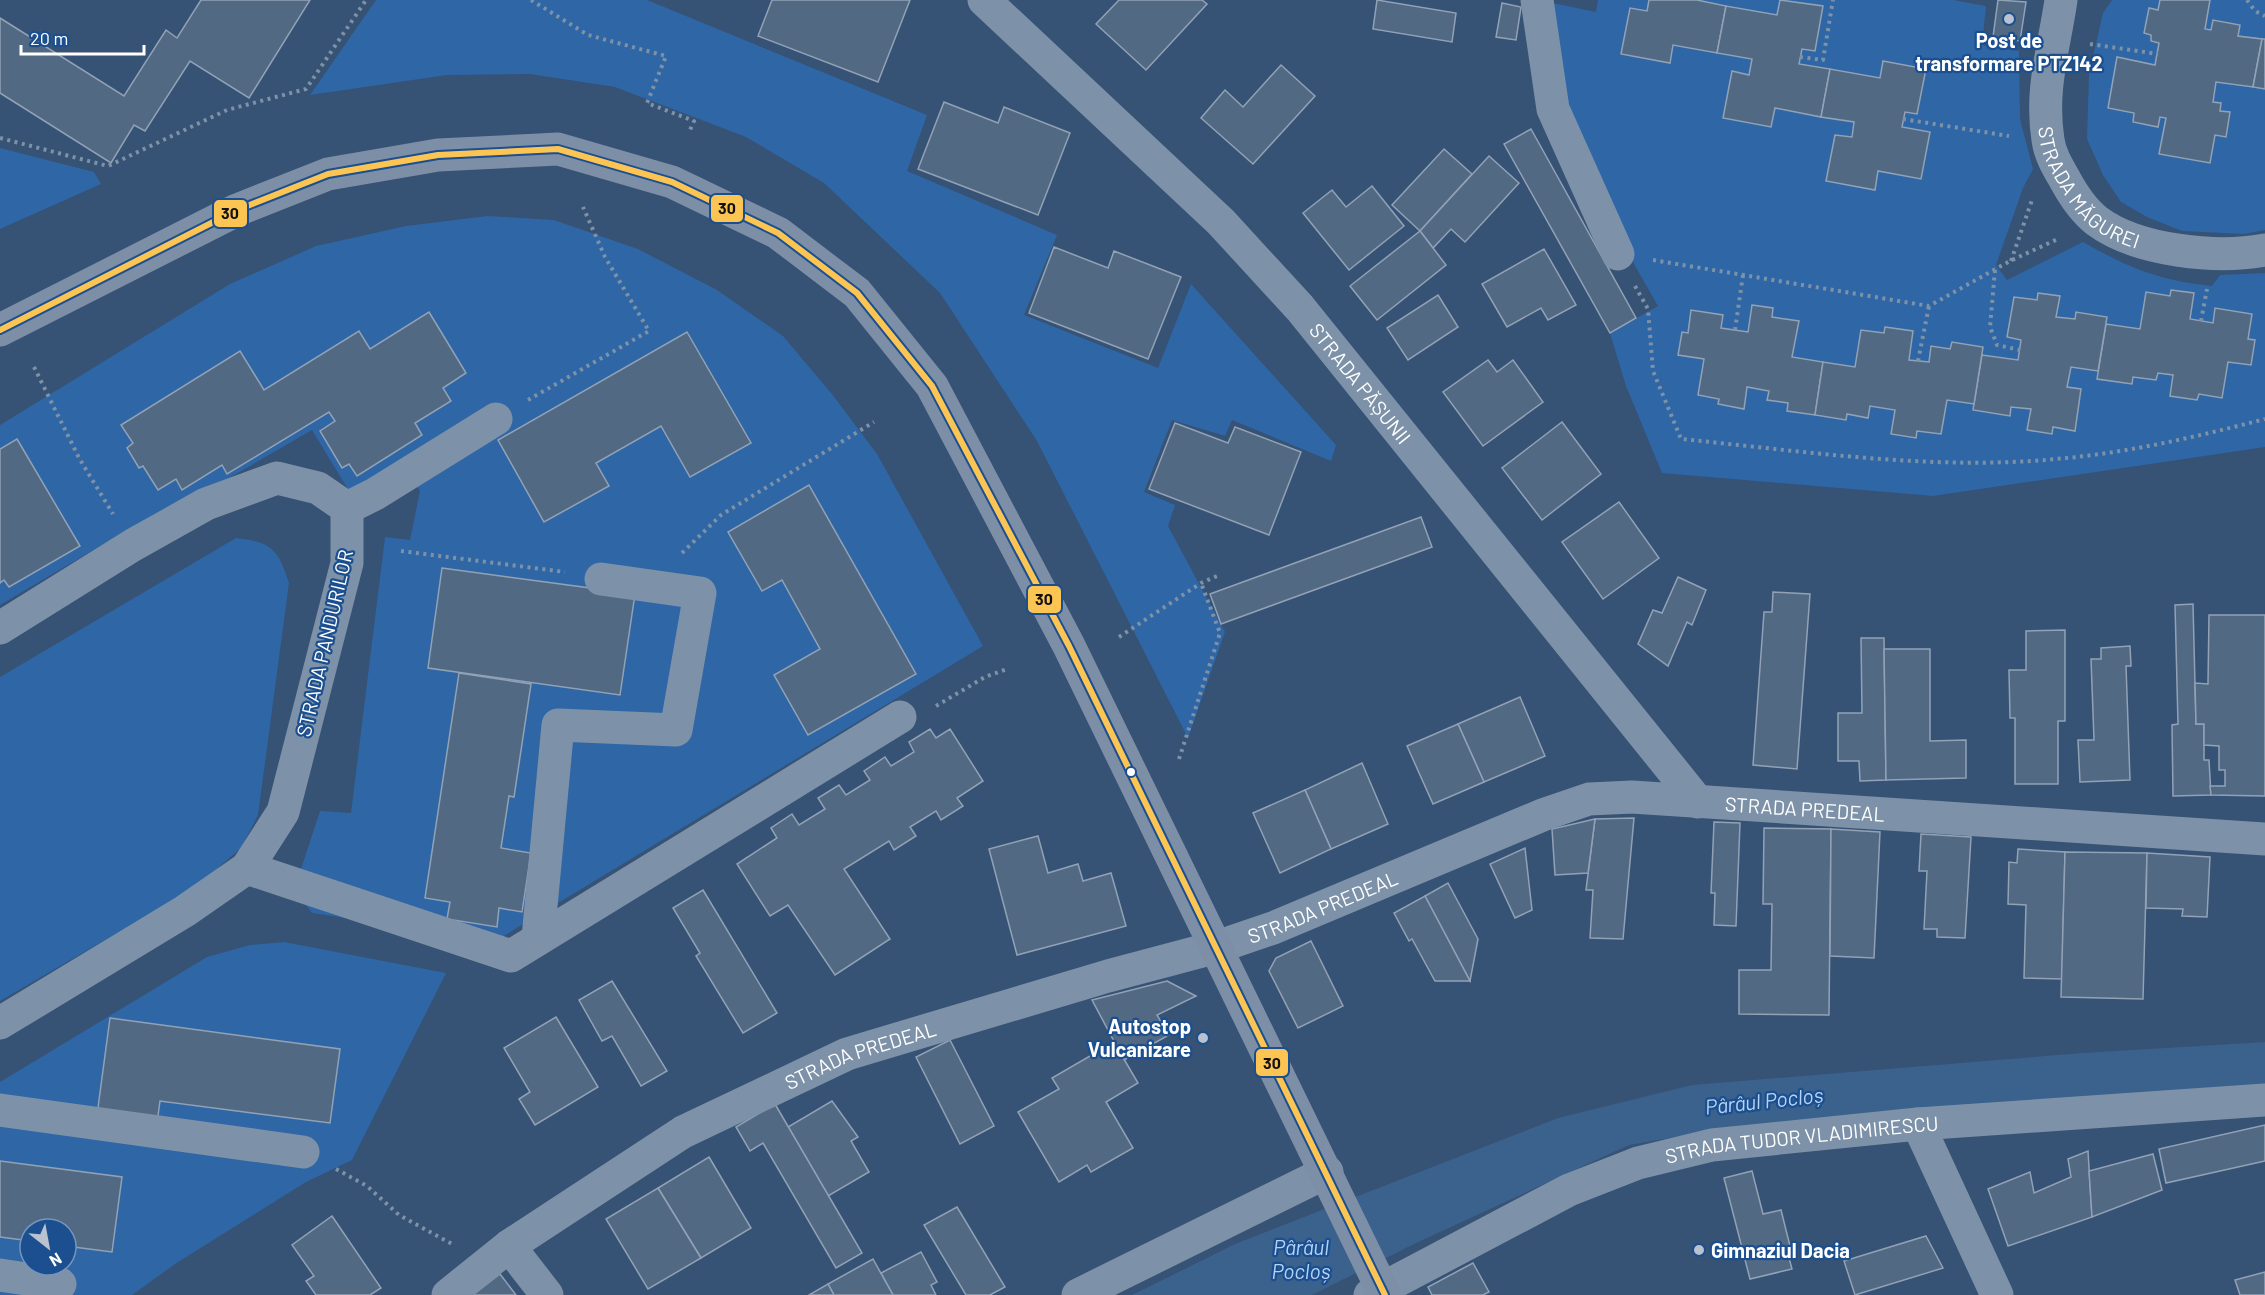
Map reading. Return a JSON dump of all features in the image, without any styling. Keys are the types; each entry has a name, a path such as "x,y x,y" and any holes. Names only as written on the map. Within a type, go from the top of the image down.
{"main road":[{"path":"3,327 247,206 328,174 438,155 558,149 672,182 778,233 857,293 932,386 1069,646 1333,1184 1379,1290"}],"street":[{"name":"STRADA PĂȘUNII","path":"984,0 1221,222 1300,308 1698,802"},
{"path":"1537,0 1553,109 1618,254"},
{"name":"STRADA MĂGUREI","path":"2061,0 2046,79 2046,116 2049,143 2055,162 2072,192 2097,221 2138,241 2178,250 2214,253 2248,253 2265,250"},
{"path":"0,628 133,545 206,504 277,478 318,488 347,508 375,494 496,418"},
{"name":"STRADA PANDURILOR","path":"0,1023 186,910 247,868 283,812 347,563 347,508"},
{"path":"538,938 558,725 676,730 700,593 601,579"},
{"path":"247,868 511,956 900,717"},
{"name":"STRADA PREDEAL","path":"448,1295 509,1246 683,1132 847,1054 1108,976 1217,947 1273,928 1545,814 1589,799 1632,796 2265,839"},
{"name":"STRADA TUDOR VLADIMIRESCU","path":"1379,1290 1559,1195 1638,1162 1712,1145 1918,1124 2265,1100"},
{"path":"0,1110 303,1152"},
{"path":"1918,1124 1997,1295"},
{"path":"1078,1295 1333,1184"},
{"path":"509,1246 547,1295"},
{"path":"0,1275 60,1284"}],"path":[{"path":"0,138 108,166 227,110 306,89 366,0"},
{"path":"531,0 588,35 666,56 647,103 694,121 690,130"},
{"path":"1800,57 1823,60 1833,0"},
{"path":"2247,0 2255,11 2265,16"},
{"path":"2083,43 2158,54"},
{"path":"1903,119 2021,138"},
{"path":"2010,261 2035,192"},
{"path":"496,418 649,332 606,257 583,207"},
{"path":"1618,254 1929,306 2010,261 2062,237"},
{"path":"1618,254 1648,309 1653,371 1681,440 1922,462 2055,459 2162,445 2265,419"},
{"path":"1995,270 1990,327 1997,345 2020,350"},
{"path":"1735,330 1743,275"},
{"path":"1918,361 1929,306"},
{"path":"34,367 79,458 115,517"},
{"path":"650,585 721,514 874,422"},
{"path":"401,550 567,572"},
{"path":"1119,637 1201,583 1217,576"},
{"path":"1179,759 1220,633 1201,583"},
{"path":"900,717 905,725 985,677 1006,669"},
{"path":"367,1186 399,1215 456,1246"}],"shaded area":[{"path":"376,0 647,0 927,115 907,171 1057,235 1024,315 1158,368 1191,284 1336,445 1331,461 1232,420 1225,436 1172,420 1144,492 1175,505 1168,526 1225,632 1188,738 1037,441 940,293 824,183 746,137 615,87 530,74 447,75 310,95"},
{"path":"1598,0 1953,0 1986,6 1982,45 2019,51 2020,119 2033,169 2023,188 1996,265 2007,280 2083,242 2144,272 2193,283 2212,286 2220,275 2265,273 2265,447 1933,496 1662,473 1626,386 1610,333 1658,306 1634,264 1564,103 1548,2 1596,12"},
{"path":"2112,0 2265,0 2265,230 2244,234 2182,231 2147,217 2121,202 2103,175 2087,139 2089,74 2103,13"},
{"path":"0,148 94,172 101,184 0,229"},
{"path":"487,216 554,220 638,249 717,290 783,336 832,394 877,454 983,646 497,940 312,913 298,894 300,872 320,811 351,813 385,537 410,540 420,491 399,461 349,491 312,430 229,478 158,512 0,605 0,425 230,284 316,246 406,226"},
{"path":"236,538 258,542 272,549 281,562 289,583 258,815 241,848 196,887 0,1001 0,677"},
{"path":"284,942 446,973 352,1160 306,1182 175,1264 132,1295 0,1295 0,1082 207,957 250,945"}],"water":[{"name":"Pârâul Pocloș","path":"2265,1042 2265,1088 1735,1127 1629,1145 1416,1243 1312,1295 1132,1295 1235,1244 1558,1118 1692,1085 2082,1053"}],"building":[{"path":"201,0 310,0 249,98 190,61 145,131 134,125 111,163 0,93 0,18 124,96 166,30 177,38"},
{"path":"772,0 910,0 878,82 758,36"},
{"path":"1119,0 1202,0 1207,4 1146,70 1096,24"},
{"path":"1377,0 1456,13 1452,42 1373,29"},
{"path":"1649,0 1697,0 1726,6 1717,53 1673,45 1670,63 1621,54 1630,8 1647,11"},
{"path":"1780,0 1823,6 1815,51 1802,49 1799,64 1830,69 1821,117 1775,108 1771,127 1723,118 1732,71 1749,75 1752,59 1717,53 1726,6 1777,15"},
{"name":"Post de transformare PTZ142","path":"1998,0 2026,2 2020,41 1993,37"},
{"path":"2160,0 2210,0 2205,29 2211,30 2213,20 2240,25 2238,36 2262,39 2253,87 2216,82 2213,102 2221,103 2220,111 2230,112 2226,137 2215,135 2210,163 2159,154 2166,118 2160,117 2158,127 2133,122 2134,113 2108,108 2117,57 2155,65 2159,43 2151,41 2151,35 2144,33 2149,8 2158,10"},
{"path":"1502,3 1521,7 1516,40 1496,37"},
{"path":"2262,39 2265,39 2265,89 2253,87"},
{"path":"1883,61 1926,69 1917,114 1905,112 1902,127 1930,132 1921,179 1878,171 1875,190 1826,181 1835,135 1852,137 1854,122 1821,117 1830,69 1880,78"},
{"path":"1281,65 1315,96 1253,164 1201,118 1225,90 1243,107"},
{"path":"944,102 998,123 1004,107 1070,133 1038,215 918,169"},
{"path":"1531,129 1636,318 1610,333 1504,144"},
{"path":"1444,149 1472,174 1420,231 1392,205"},
{"path":"1489,156 1519,183 1465,242 1451,229 1433,248 1420,231"},
{"path":"1372,186 1404,226 1349,270 1303,213 1332,190 1346,207"},
{"path":"1420,231 1446,265 1377,320 1350,286"},
{"path":"1054,247 1108,268 1114,251 1181,277 1148,359 1029,313"},
{"path":"1544,249 1576,305 1548,320 1541,308 1507,327 1482,284"},
{"path":"2171,290 2194,293 2190,319 2213,323 2215,308 2252,314 2248,339 2255,340 2251,365 2228,362 2222,398 2199,394 2197,400 2170,396 2173,375 2158,373 2156,380 2133,377 2132,384 2097,379 2106,324 2140,329 2146,292 2170,296"},
{"path":"2038,293 2060,296 2056,317 2075,319 2076,312 2107,317 2098,371 2071,367 2067,387 2081,389 2075,431 2053,427 2052,434 2027,430 2031,409 2011,407 2010,416 1973,410 1982,355 2018,360 2021,340 2007,337 2014,297 2037,300"},
{"path":"1438,295 1458,327 1408,360 1387,328"},
{"path":"1752,305 1773,308 1772,317 1799,321 1792,357 1823,362 1815,415 1787,411 1788,403 1767,400 1769,391 1747,387 1744,409 1718,404 1719,399 1698,395 1704,359 1678,355 1682,332 1688,333 1691,310 1723,315 1721,328 1748,332"},
{"path":"429,312 466,373 443,388 451,401 415,423 422,435 357,476 349,464 342,468 320,431 335,421 329,412 227,474 222,465 182,490 176,479 158,490 143,466 139,468 127,448 133,443 121,425 240,351 264,390 359,331 370,349"},
{"path":"1885,327 1913,331 1909,360 1929,362 1931,346 1950,349 1952,342 1983,347 1974,404 1947,400 1941,434 1917,431 1916,438 1891,434 1895,410 1870,406 1868,418 1847,414 1846,420 1815,415 1823,362 1855,367 1861,330 1884,333"},
{"path":"687,332 751,443 690,477 661,426 596,463 609,486 544,522 498,440"},
{"path":"1488,360 1497,372 1513,360 1543,402 1483,446 1443,392"},
{"path":"1562,422 1601,474 1542,520 1502,468"},
{"path":"1175,423 1228,443 1235,427 1301,452 1269,535 1149,489"},
{"path":"17,439 80,546 9,587 4,580 0,583 0,449"},
{"path":"809,485 916,674 808,735 774,675 820,649 782,580 762,591 728,532"},
{"path":"1619,502 1659,558 1603,599 1562,542"},
{"path":"1421,517 1432,547 1221,624 1210,594"},
{"path":"442,568 635,594 620,695 428,668"},
{"path":"1678,577 1706,590 1692,625 1687,622 1668,666 1638,644 1653,610 1662,613"},
{"path":"1773,592 1810,594 1797,769 1753,765 1764,612 1772,612"},
{"path":"2193,604 2196,724 2204,724 2204,760 2209,760 2211,795 2173,796 2172,725 2178,724 2175,605"},
{"path":"2209,615 2265,615 2265,796 2211,795 2210,786 2225,786 2225,770 2219,770 2219,746 2204,745 2204,724 2196,724 2195,683 2208,684"},
{"path":"2065,630 2065,721 2058,721 2058,784 2015,784 2015,718 2010,718 2009,670 2026,670 2026,631"},
{"path":"1861,638 1884,638 1886,780 1860,781 1859,761 1838,761 1838,713 1862,713"},
{"path":"2130,646 2131,666 2126,666 2130,780 2080,782 2078,740 2094,740 2091,659 2101,659 2101,648"},
{"path":"1884,649 1930,649 1930,741 1966,740 1966,778 1886,780"},
{"path":"459,673 531,684 514,797 509,796 501,848 531,853 522,912 499,908 497,927 447,919 450,902 425,898"},
{"path":"1520,697 1545,756 1484,782 1458,724"},
{"path":"1458,724 1484,782 1433,804 1407,746"},
{"path":"930,729 936,738 950,729 983,781 957,798 963,806 941,820 936,811 910,827 916,836 894,850 889,841 844,869 890,939 835,975 788,905 770,916 737,864 777,838 771,828 792,814 799,825 825,809 818,798 839,785 846,795 870,780 864,771 885,757 891,766 914,752 909,742"},
{"path":"1362,763 1388,824 1331,849 1305,790"},
{"path":"1305,790 1331,849 1280,873 1253,813"},
{"path":"1634,818 1623,939 1590,938 1593,890 1586,890 1595,819"},
{"path":"1595,819 1588,873 1555,875 1552,829"},
{"path":"1714,822 1740,823 1736,926 1714,925 1715,893 1711,893"},
{"path":"1764,828 1831,829 1829,1015 1739,1014 1739,970 1771,970 1772,904 1763,904"},
{"path":"1831,829 1880,832 1874,958 1830,956"},
{"path":"1921,834 1971,837 1965,938 1937,937 1937,929 1924,929 1927,871 1919,871"},
{"path":"1038,836 1048,873 1078,864 1083,881 1111,873 1126,926 1017,955 989,849"},
{"path":"1525,848 1532,910 1515,918 1490,864"},
{"path":"2018,849 2065,852 2062,979 2024,978 2026,905 2008,904 2009,862 2017,863"},
{"path":"2065,852 2147,853 2143,999 2061,997"},
{"path":"2147,853 2210,857 2207,917 2182,916 2183,909 2146,908"},
{"path":"1448,883 1478,939 1470,981 1425,896"},
{"path":"703,890 777,1013 743,1033 696,956 700,953 673,908"},
{"path":"1425,896 1470,981 1435,981 1412,939 1409,941 1394,913"},
{"path":"1311,941 1343,1006 1298,1028 1269,971 1276,958"},
{"path":"612,981 667,1071 641,1086 612,1036 602,1041 579,1000"},
{"path":"1167,981 1196,996 1157,1015 1169,1035 1124,1060 1092,1000"},
{"path":"556,1017 598,1087 535,1125 519,1099 530,1092 504,1048"},
{"path":"110,1018 340,1049 330,1123 160,1101 157,1123 97,1115"},
{"path":"950,1040 994,1126 960,1144 916,1057"},
{"path":"1114,1042 1138,1083 1106,1102 1133,1148 1091,1172 1087,1165 1059,1182 1018,1112 1059,1089 1052,1078"},
{"path":"832,1101 858,1137 851,1141 869,1172 828,1196 788,1127"},
{"path":"775,1104 862,1253 836,1268 763,1143 750,1151 736,1127"},
{"path":"2265,1125 2265,1161 2166,1183 2159,1149"},
{"path":"2088,1151 2092,1217 2008,1246 1988,1189 2030,1172 2034,1193 2071,1177 2068,1159"},
{"path":"2153,1154 2162,1190 2092,1217 2089,1171"},
{"path":"709,1157 751,1228 701,1258 658,1188"},
{"path":"0,1161 122,1177 112,1252 78,1248 78,1217 18,1217 18,1239 0,1237"},
{"path":"1752,1171 1763,1214 1781,1210 1790,1246 1786,1247 1792,1269 1750,1279 1724,1178"},
{"path":"658,1188 701,1258 648,1289 606,1219"},
{"path":"957,1207 1005,1287 990,1295 966,1295 924,1225"},
{"path":"332,1216 381,1288 370,1295 316,1295 306,1281 314,1276 292,1245"},
{"path":"1926,1236 1943,1268 1855,1295 1844,1261"},
{"path":"921,1252 937,1282 931,1285 936,1295 893,1295 881,1273"},
{"path":"873,1259 893,1295 834,1295 828,1284"},
{"path":"1473,1263 1489,1292 1483,1295 1432,1295 1428,1287"},
{"path":"2265,1272 2265,1295 2240,1295 2235,1280"},
{"path":"500,1274 516,1295 472,1295"},
{"path":"828,1284 834,1295 809,1295"}],"transit line":[{"name":"30","path":"0,330 237,210 328,174 438,155 558,149 672,182 778,233 857,293 932,386 1069,646 1385,1295"}],"place":[{"name":"Post de transformare PTZ142","path":"2009,19"},
{"name":"Autostop Vulcanizare","path":"1203,1038"},
{"name":"Gimnaziul Dacia","path":"1699,1250"}]}
